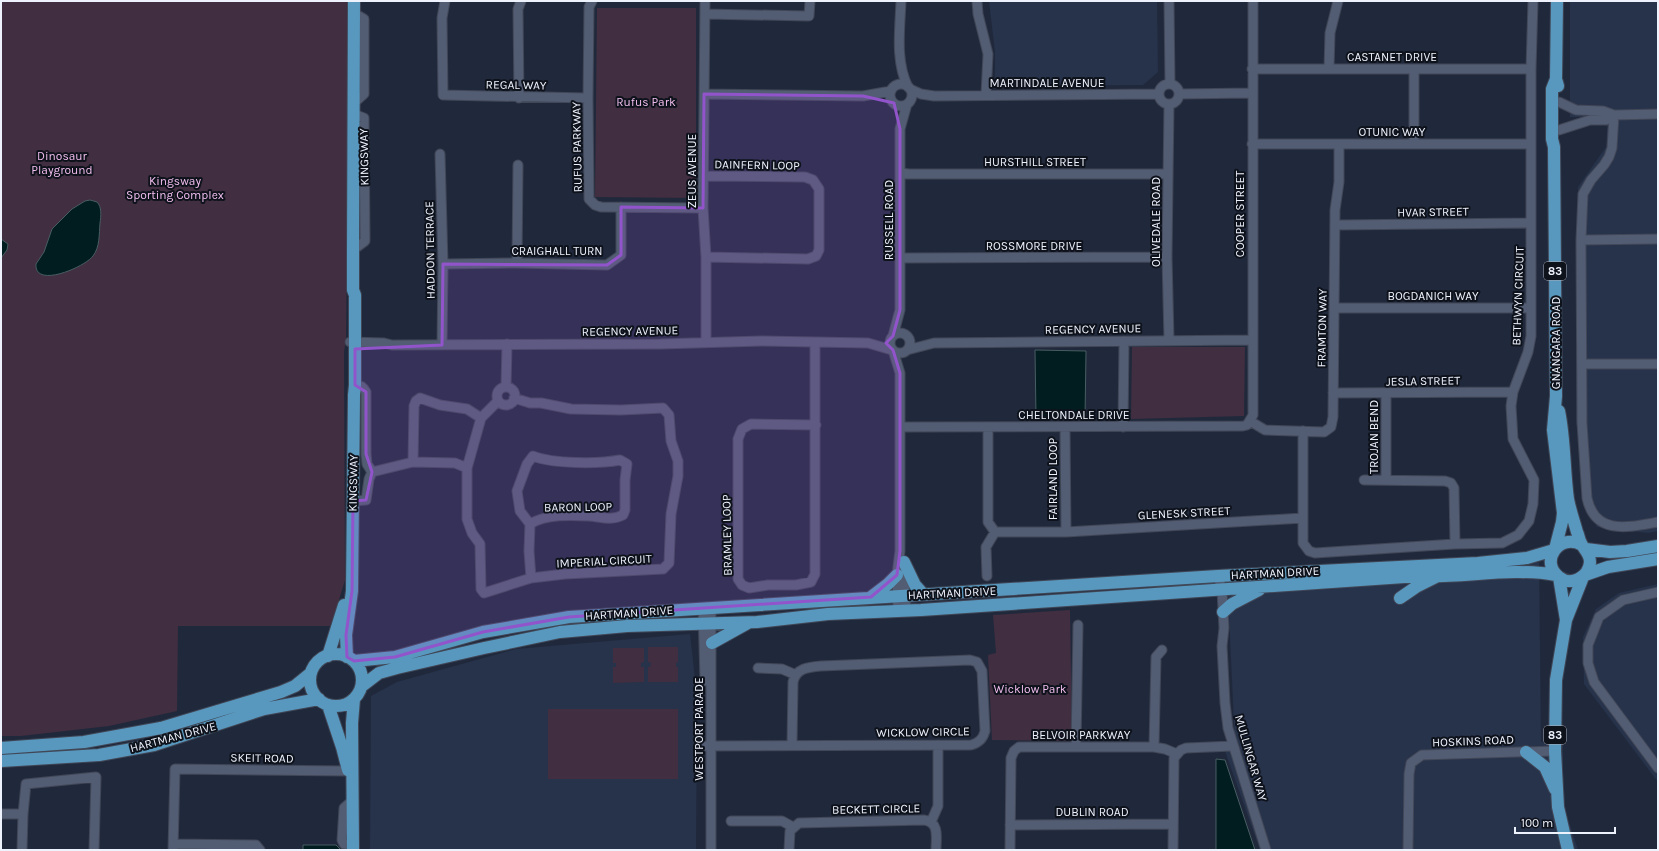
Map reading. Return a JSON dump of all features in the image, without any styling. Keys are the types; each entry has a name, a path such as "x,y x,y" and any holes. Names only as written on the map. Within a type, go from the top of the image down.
{"main road":[{"name":"GNANGARA ROAD","path":"1554,147 1558,139 1559,130 1559,88 1556,80 1556,1"},
{"name":"KINGSWAY","path":"350,659 346,635 352,591 355,390 350,384 355,295 353,290 353,250 355,4"},
{"name":"GNANGARA ROAD","path":"1555,550 1562,522 1553,430 1556,396 1554,147 1552,139 1552,89 1556,80"},
{"name":"GNANGARA ROAD","path":"1556,396 1563,430 1568,499 1584,547"},
{"path":"1555,550 1561,544 1568,542 1575,542 1584,547 1610,552 1658,546"},
{"name":"83","path":"1568,850 1563,831 1558,796 1555,751 1556,680 1566,620 1590,562 1589,555 1584,547"},
{"name":"83","path":"1555,550 1551,556 1551,564 1557,576 1566,620"},
{"name":"HARTMAN DRIVE","path":"350,659 395,657 483,632 562,618 871,597 1218,576 1478,563 1526,558 1555,550"},
{"path":"902,557 915,585 923,594"},
{"path":"1557,576 1564,580 1571,581 1608,567 1658,559"},
{"name":"KINGSWAY","path":"328,656 336,634 352,571"},
{"name":"HARTMAN DRIVE","path":"362,686 378,674 397,668 560,632 627,626 751,622 828,614 902,611 1264,588 1418,576 1437,577 1531,572 1557,576"},
{"path":"871,597 897,575"},
{"path":"1400,598 1437,577"},
{"path":"1223,612 1232,604 1264,588"},
{"path":"712,643 751,622"},
{"path":"352,801 348,771 342,747 323,702 312,687 311,673 318,662 328,656 337,654 350,659 360,671 362,686 354,699 352,723 353,848"},
{"name":"HARTMAN DRIVE","path":"1,748 84,742 161,728 281,692 295,686 311,673"},
{"path":"323,702 336,706 344,705 354,699"},
{"name":"HARTMAN DRIVE","path":"1,761 98,755 148,746 264,709 323,702"},
{"path":"1526,752 1544,767 1558,796"}],"street":[{"name":"REGAL WAY","path":"445,1 442,18 443,95 519,98 588,98"},
{"path":"519,98 518,9 521,1"},
{"name":"RUFUS PARKWAY","path":"592,1 589,7 589,199 598,207 703,208"},
{"name":"ZEUS AVENUE","path":"705,1 703,208 706,257 706,342"},
{"path":"705,14 809,16 810,1"},
{"path":"704,94 863,96 892,102 900,106 908,103 912,96 903,77 900,62 901,1"},
{"path":"977,1 978,14 988,54 986,95"},
{"path":"1170,1 1170,84"},
{"name":"COOPER STREET","path":"1249,423 1252,415 1253,1"},
{"path":"1329,69 1330,33 1338,1"},
{"name":"BETHWYN CIRCUIT","path":"1303,431 1303,543 1309,551 1315,553 1454,544 1502,543 1518,535 1529,521 1533,504 1534,480 1513,439 1511,406 1513,392 1528,352 1531,336 1531,69 1533,1"},
{"path":"892,102 892,89 900,62"},
{"name":"CASTANET DRIVE","path":"1252,69 1531,69"},
{"path":"1414,69 1414,144"},
{"path":"1170,84 1176,86 1179,94 1177,100 1169,104 1163,102 1159,94 1161,87 1170,84"},
{"path":"863,96 892,89 899,85 909,88"},
{"name":"MARTINDALE AVENUE","path":"909,88 921,94 934,96 1159,94"},
{"path":"1179,94 1252,93"},
{"name":"MARTINDALE AVENUE","path":"908,103 934,96"},
{"name":"RUSSELL ROAD","path":"892,102 900,130 901,173 900,310 892,336"},
{"path":"1559,102 1568,108 1576,110 1603,111 1614,115 1658,114"},
{"name":"RUSSELL ROAD","path":"900,130 908,103"},
{"name":"OLIVEDALE ROAD","path":"1169,104 1167,257 1169,340"},
{"path":"1559,130 1590,120 1606,120 1614,115"},
{"path":"1614,115 1612,148 1609,157 1604,166 1586,187 1583,194 1581,240 1582,423 1589,506 1597,519 1604,524 1624,528 1658,522"},
{"name":"OTUNIC WAY","path":"1252,144 1531,144"},
{"name":"FRAMTON WAY","path":"1249,423 1265,430 1324,432 1331,427 1333,417 1335,210 1339,182 1339,144"},
{"name":"HADDON TERRACE","path":"440,154 442,345"},
{"path":"517,263 518,165"},
{"name":"HURSTHILL STREET","path":"901,173 1168,174"},
{"name":"DAINFERN LOOP","path":"704,176 805,177 813,180 819,188 819,250 816,256 808,259 706,257"},
{"name":"CRAIGHALL TURN","path":"442,264 606,264 620,256 621,207"},
{"name":"HVAR STREET","path":"1336,225 1531,223"},
{"path":"1581,240 1658,239"},
{"name":"ROSSMORE DRIVE","path":"901,258 1167,257"},
{"name":"BOGDANICH WAY","path":"1334,308 1531,308"},
{"name":"RUSSELL ROAD","path":"900,310 907,335"},
{"path":"900,373 910,343 907,335 899,333 892,336 890,343 900,373 902,611"},
{"name":"REGENCY AVENUE","path":"907,335 934,343"},
{"name":"REGENCY AVENUE","path":"353,346 384,343 392,345 442,345 868,342 892,336"},
{"name":"REGENCY AVENUE","path":"907,351 934,343 1251,340"},
{"path":"1123,427 1124,341"},
{"name":"BRAMLEY LOOP","path":"815,342 816,425 815,574 810,582 796,585 768,585 749,588 742,585 738,579 738,439 742,429 751,424 816,425"},
{"name":"REGENCY AVENUE","path":"868,342 893,350"},
{"name":"IMPERIAL CIRCUIT","path":"498,401 504,405 507,405 513,401 514,398 530,403 541,403 571,409 621,410 663,408 669,415 671,441 678,461 678,476 671,514 669,563 662,570 564,574 531,578 484,593 481,589 480,544 472,533 467,519 467,468 481,418 498,401 498,392 506,387 507,344"},
{"path":"893,350 899,353 907,351"},
{"path":"1582,364 1658,364"},
{"path":"355,390 359,385 364,388 366,392 366,454 367,464 372,472"},
{"path":"506,387 514,392 514,398"},
{"name":"JESLA STREET","path":"1333,394 1513,392"},
{"name":"TROJAN BEND","path":"1386,393 1386,480"},
{"path":"413,462 414,406 416,401 420,398 440,405 466,409 481,418"},
{"name":"CHELTONDALE DRIVE","path":"900,427 1242,426 1249,423"},
{"path":"986,576 986,547 995,532 988,522 988,427"},
{"name":"FAIRLAND LOOP","path":"995,532 1066,532 1065,427"},
{"name":"BARON LOOP","path":"533,456 552,461 610,462 620,460 627,464 625,480 625,510 623,515 616,519 587,516 549,517 536,520 530,524 520,510 517,491 527,464 533,456"},
{"path":"372,472 413,462 455,463 467,468"},
{"path":"353,501 366,500 369,479 372,472"},
{"name":"TROJAN BEND","path":"1364,480 1445,481 1451,483 1454,488 1454,544"},
{"name":"GLENESK STREET","path":"1066,532 1303,518"},
{"path":"530,524 529,551 531,578"},
{"path":"902,557 897,575 902,596"},
{"name":"MULLINGAR WAY","path":"1218,576 1218,628 1222,646"},
{"name":"MULLINGAR WAY","path":"1219,590 1223,612 1222,646 1228,728 1266,850"},
{"path":"1658,592 1623,600 1599,618 1588,646 1588,663 1594,682 1658,768"},
{"name":"WESTPORT PARADE","path":"707,608 705,674 711,850"},
{"name":"WESTPORT PARADE","path":"705,850 712,643 707,623"},
{"path":"1076,747 1078,625"},
{"path":"1154,747 1156,657 1162,650"},
{"name":"WICKLOW CIRCLE","path":"708,746 971,745 980,741 984,737 982,671 977,662 973,660 812,667 802,670 796,675"},
{"path":"758,668 782,669 796,675 793,682 792,745"},
{"path":"931,822 938,806 938,745"},
{"path":"1173,850 1174,762 1177,754 1186,748 1233,746"},
{"name":"BELVOIR PARKWAY","path":"1010,850 1011,758 1014,751 1019,747 1154,747 1165,749 1177,754"},
{"name":"HOSKINS ROAD","path":"1408,850 1410,763 1422,755 1555,751"},
{"name":"SKEIT ROAD","path":"173,847 175,769 348,771"},
{"path":"22,850 26,784 96,777 94,850"},
{"path":"1,814 23,814"},
{"name":"BECKETT CIRCLE","path":"793,827 799,823 805,822 924,820 931,822 936,830 936,850"},
{"path":"731,821 782,821 793,827 789,836 789,850"},
{"name":"DUBLIN ROAD","path":"1010,824 1173,824"},
{"path":"173,847 256,846 260,850"}],"highlighted area":[{"path":"704,94 863,96 894,103 900,129 900,310 893,336 886,343 893,350 900,373 900,551 897,575 871,597 569,617 483,632 395,657 354,661 347,657 346,635 352,591 353,501 366,500 372,472 366,454 366,392 355,385 355,349 442,345 443,264 607,265 621,255 621,207 703,208"}],"shaded area":[{"path":"989,1 1157,1 1158,72 1143,85 995,86 995,52"},
{"path":"1570,1 1658,1 1658,531 1648,533 1597,527 1586,505 1576,420 1578,187 1606,147 1608,117 1570,117"},
{"path":"90,200 97,202 100,206 101,212 98,245 93,256 88,261 61,274 43,275 38,271 36,264 44,252 52,229 72,209 85,201"},
{"path":"1,239 8,244 7,250 1,258"},
{"path":"1035,350 1086,351 1085,418 1036,417"},
{"path":"1539,562 1541,742 1563,742 1563,804 1578,850 1260,850 1225,751 1235,744 1228,595 1333,589"},
{"path":"1658,584 1658,782 1584,684 1583,637 1596,609 1619,593"},
{"path":"690,634 697,697 696,850 370,850 371,696 397,682 516,649"},
{"path":"1216,759 1225,760 1255,850 1216,850"},
{"path":"303,845 336,845 341,850 303,850"}],"green space":[{"name":"Kingsway Sporting Complex","path":"1,1 349,1 346,338 344,352 345,580 330,626 178,626 177,711 109,726 21,736 1,736"},
{"name":"Rufus Park","path":"597,8 696,8 696,198 595,197"},
{"path":"1132,347 1245,347 1244,416 1131,419"},
{"name":"Wicklow Park","path":"1070,610 1072,741 992,740 988,655 996,653 993,615"},
{"path":"648,647 678,647 678,662 676,663 676,667 678,667 678,682 648,682 648,667 650,667 651,663 648,662"},
{"path":"613,648 644,648 644,662 641,663 641,667 644,667 644,682 613,683 613,667 616,667 616,663 613,663"},
{"path":"548,709 678,709 678,779 548,779"}],"park label":[{"name":"Dinosaur Playground","path":"62,163"}]}
